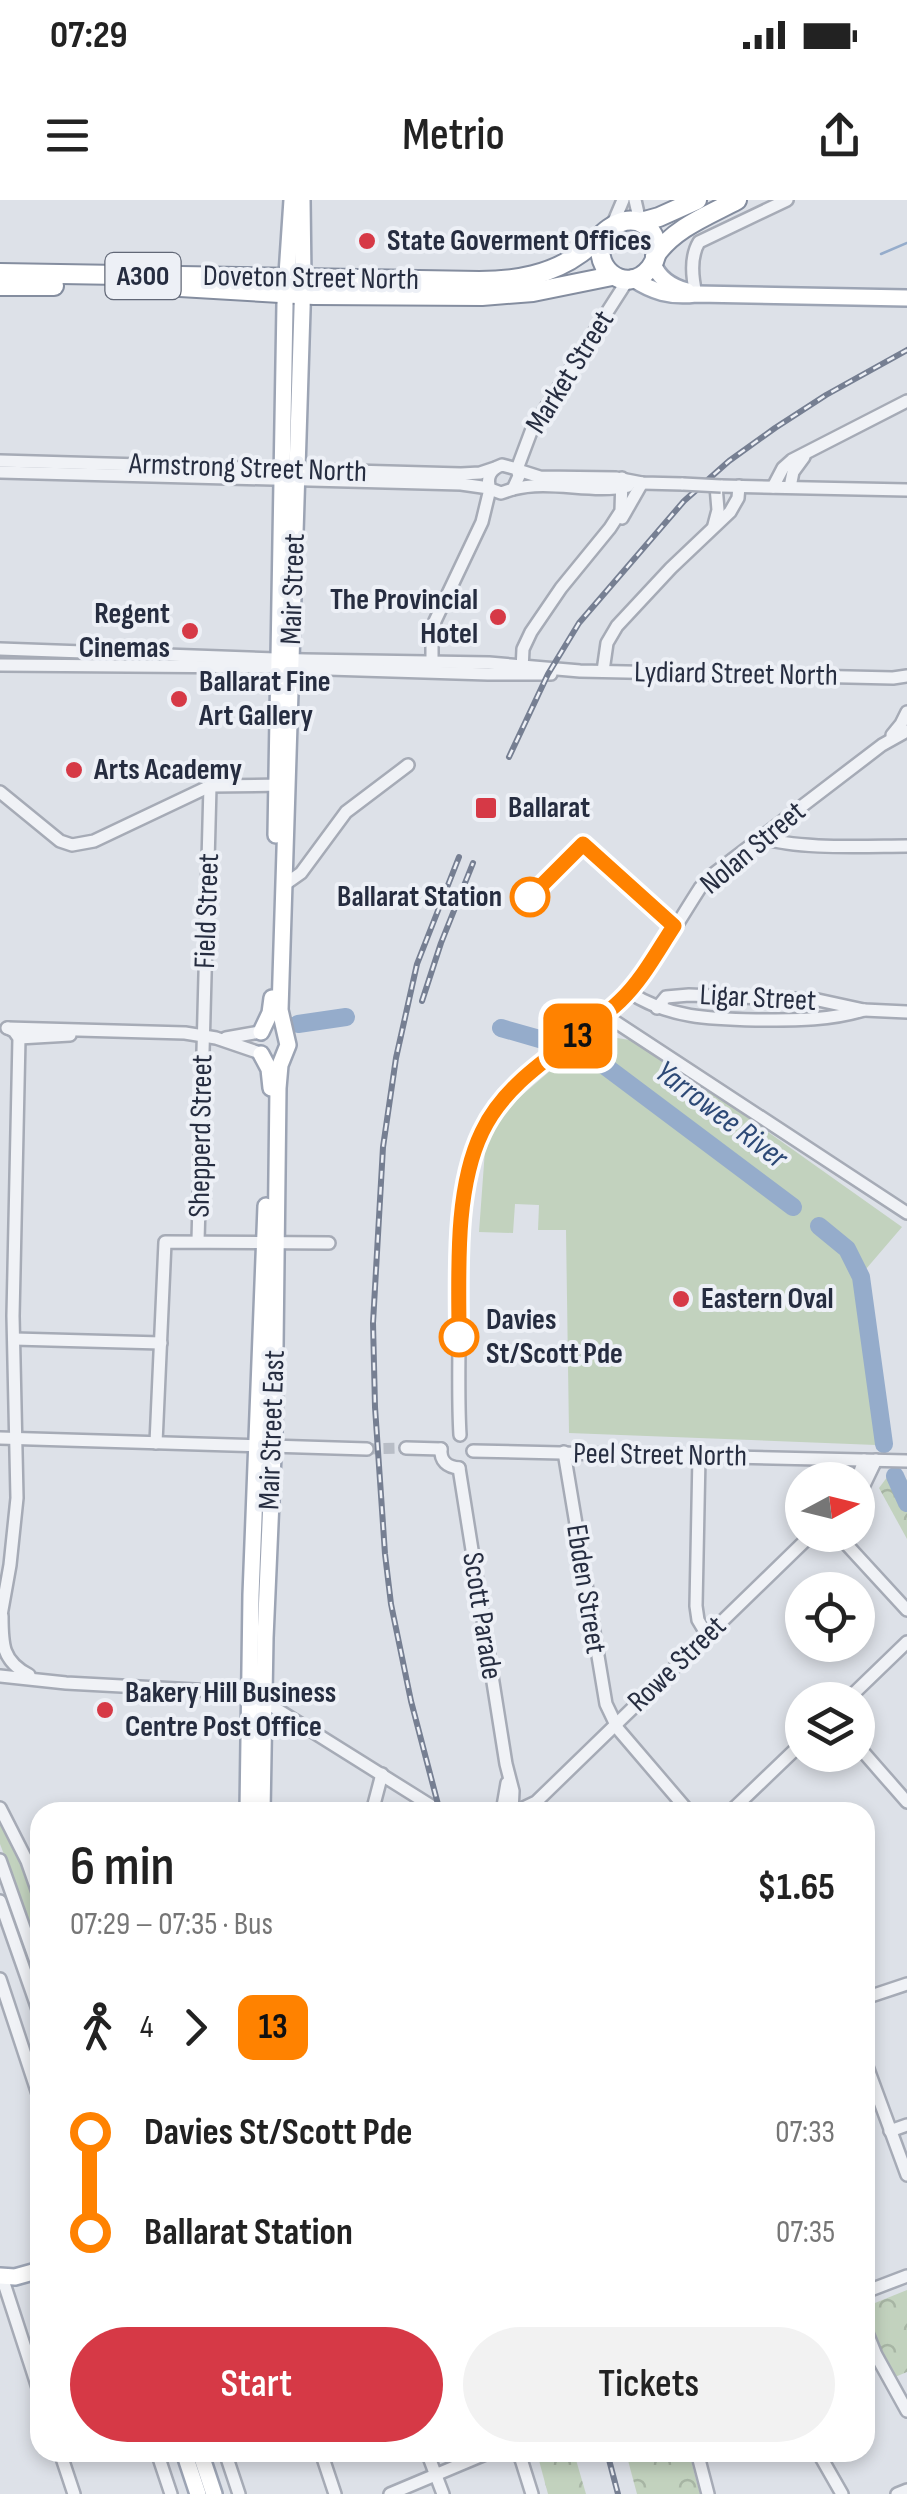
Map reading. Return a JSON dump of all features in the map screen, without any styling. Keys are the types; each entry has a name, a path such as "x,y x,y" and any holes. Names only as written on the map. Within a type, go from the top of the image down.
{"highway":[{"name":"A300","path":"609,228 628,221 640,222 668,207 696,200"},
{"name":"A300","path":"625,278 644,273 662,246 683,229 737,200"},
{"path":"640,222 654,235 654,259"},
{"name":"Doveton Street North","path":"0,286 294,286 515,279 557,267 585,250 609,228"},
{"path":"609,228 600,242 602,266 625,278"},
{"name":"Doveton Street North","path":"0,273 510,295 625,278"}],"main road":[{"name":"Mair Street","path":"261,1032 271,1006 282,785 294,286 292,200"},
{"name":"Mair Street","path":"294,286 302,200"},
{"path":"654,259 655,269 667,282 696,294"},
{"name":"Doveton Street North","path":"625,278 664,294 907,298"},
{"name":"Mair Street","path":"282,785 280,1010 286,1043"},
{"path":"275,1027 282,1030 286,1043 275,1058 261,1054 256,1045 261,1032 275,1027"},
{"name":"Mair Street East","path":"270,1242 278,1088 286,1043"},
{"name":"Mair Street East","path":"249,1802 257,1696 270,1242 270,1082 269,1069 261,1054"},
{"name":"Mair Street East","path":"257,1696 262,1802"},
{"path":"1,2277 30,2273"},
{"path":"187,2462 198,2494"},
{"path":"203,2462 214,2494"}],"street":[{"path":"609,228 623,200"},
{"path":"635,200 640,222"},
{"path":"696,294 692,275 699,242 787,200"},
{"name":"Market Street","path":"517,470 532,430 625,278"},
{"path":"774,487 785,466 907,402"},
{"path":"790,488 792,472 807,454"},
{"name":"Armstrong Street North","path":"0,461 150,471"},
{"path":"432,667 435,622 482,522 490,489 488,478 496,468 504,465 540,476 622,483"},
{"name":"Armstrong Street North","path":"358,477 469,474 496,468"},
{"path":"513,488 519,480 517,470"},
{"name":"Armstrong Street North","path":"0,472 150,471 358,477 490,489"},
{"path":"522,670 526,641 535,626 621,511 622,483"},
{"path":"490,489 501,493 524,486 642,483 907,490"},
{"path":"610,528 628,512 642,483"},
{"path":"604,671 607,643 617,626 730,512 739,486"},
{"path":"710,530 718,515 718,487"},
{"path":"488,663 509,657 535,626"},
{"name":"Lydiard Street North","path":"0,649 284,663 903,680"},
{"name":"Lydiard Street North","path":"0,664 284,663"},
{"name":"Lydiard Street North","path":"432,667 488,663 522,670"},
{"name":"Nolan Street","path":"882,745 907,712"},
{"name":"Nolan Street","path":"604,1015 629,992 703,884 882,745 907,730"},
{"path":"284,884 302,873 351,807 408,764"},
{"path":"0,792 60,841 72,845 94,841 210,786 282,785"},
{"name":"Field Street","path":"209,1037 210,786"},
{"path":"762,837 791,844 907,846"},
{"name":"Ligar Street","path":"629,992 658,1008 711,1018 806,1020 864,1010"},
{"name":"Ligar Street","path":"658,1008 666,996 689,995 818,1000 864,1010 907,1012"},
{"path":"460,1435 460,1251 472,1161 483,1129 504,1099 604,1015 907,1213"},
{"path":"4,1028 186,1033 261,1054"},
{"path":"4,1028 14,1031 19,1038 14,1340 17,1498 1,1616 2,1638 8,1660 24,1673 48,1681"},
{"path":"19,1038 109,1031"},
{"path":"209,1037 261,1032"},
{"name":"Shepperd Street","path":"156,1443 164,1242 198,1242 209,1037"},
{"path":"198,1242 329,1242"},
{"path":"14,1340 161,1343"},
{"path":"14,1363 23,1350 43,1340"},
{"path":"460,1435 469,1441 473,1451 469,1462 458,1468 442,1460 441,1449 448,1438 460,1435"},
{"path":"0,1438 367,1448"},
{"path":"406,1448 441,1449"},
{"name":"Peel Street North","path":"473,1451 891,1459"},
{"name":"Ebden Street","path":"564,1452 602,1688 615,1724"},
{"path":"700,1456 696,1606 698,1620 708,1635"},
{"name":"Scott Parade","path":"458,1468 513,1802"},
{"name":"Rowe Street","path":"535,1802 793,1552"},
{"path":"854,1552 907,1610"},
{"path":"866,1682 907,1642"},
{"path":"0,1676 257,1696 426,1802"},
{"path":"0,1688 48,1681"},
{"path":"615,1724 681,1802"},
{"path":"740,1802 785,1759"},
{"name":"Scott Parade","path":"504,1802 506,1764"},
{"path":"875,1765 907,1802"},
{"path":"375,1802 382,1774"},
{"path":"512,1787 526,1796 543,1793"},
{"path":"0,1808 30,1872"},
{"path":"0,1860 30,1950"},
{"path":"0,1901 30,1956"},
{"path":"30,1967 0,1976 30,2069"},
{"path":"875,1995 907,1984"},
{"path":"875,2089 907,2175"},
{"path":"890,2131 907,2124"},
{"path":"875,2288 907,2276"},
{"path":"1,2277 30,2364"},
{"path":"875,2353 907,2410"},
{"path":"63,2462 74,2494"},
{"path":"160,2462 171,2494"},
{"path":"228,2462 239,2494"},
{"path":"325,2462 335,2494"},
{"path":"430,2462 443,2494"},
{"path":"390,2494 467,2462"},
{"path":"522,2462 531,2490"},
{"path":"527,2462 531,2490"},
{"path":"700,2462 708,2494"},
{"path":"824,2462 842,2494"},
{"path":"897,2494 907,2490"}],"green space":[{"path":"604,1036 630,1040 717,1096 902,1227 854,1283 876,1445 569,1433 566,1230 538,1230 539,1205 515,1204 513,1233 479,1232 485,1150 495,1124 521,1096 580,1045"},
{"path":"899,1473 907,1480 907,1539 879,1488 888,1476"},
{"path":"0,1822 30,1887 30,1922 0,1844"},
{"path":"907,2290 907,2372 895,2377 875,2335 875,2303"},
{"path":"539,2462 577,2462 586,2494 548,2494"},
{"path":"628,2462 691,2462 700,2494 637,2494"}],"waterway":[{"path":"881,254 907,243"},
{"name":"Yarrowee River","path":"298,1024 346,1017"},
{"name":"Yarrowee River","path":"501,1028 601,1063 793,1207"},
{"name":"Yarrowee River","path":"819,1226 847,1249 861,1277 884,1444"},
{"name":"Yarrowee River","path":"895,1476 907,1503"}],"tunnel":[{"path":"367,1449 406,1448"}],"railway":[{"path":"509,757 548,674 579,623 684,501 729,461 775,428 907,350"},
{"path":"437,1802 391,1604 375,1407 373,1323 383,1147 396,1058 417,964 459,857"},
{"path":"422,1001 473,863"},
{"path":"610,2462 618,2494"}],"bus line":[{"name":"13","path":"459,1337 464,1206 469,1171 483,1129 518,1084 629,992 674,926 583,844 530,897"}],"place":[{"name":"State Goverment Offices","path":"367,241"},
{"name":"The Provincial Hotel","path":"498,617"},
{"name":"Regent Cinemas","path":"190,631"},
{"name":"Ballarat Fine Art Gallery","path":"179,699"},
{"name":"Arts Academy","path":"74,770"},
{"name":"Ballarat","path":"486,808"},
{"name":"Ballarat Station","path":"530,897"},
{"name":"Eastern Oval","path":"681,1299"},
{"name":"Davies St/Scott Pde","path":"459,1337"},
{"name":"Bakery Hill Business Centre Post Office","path":"105,1710"}]}
